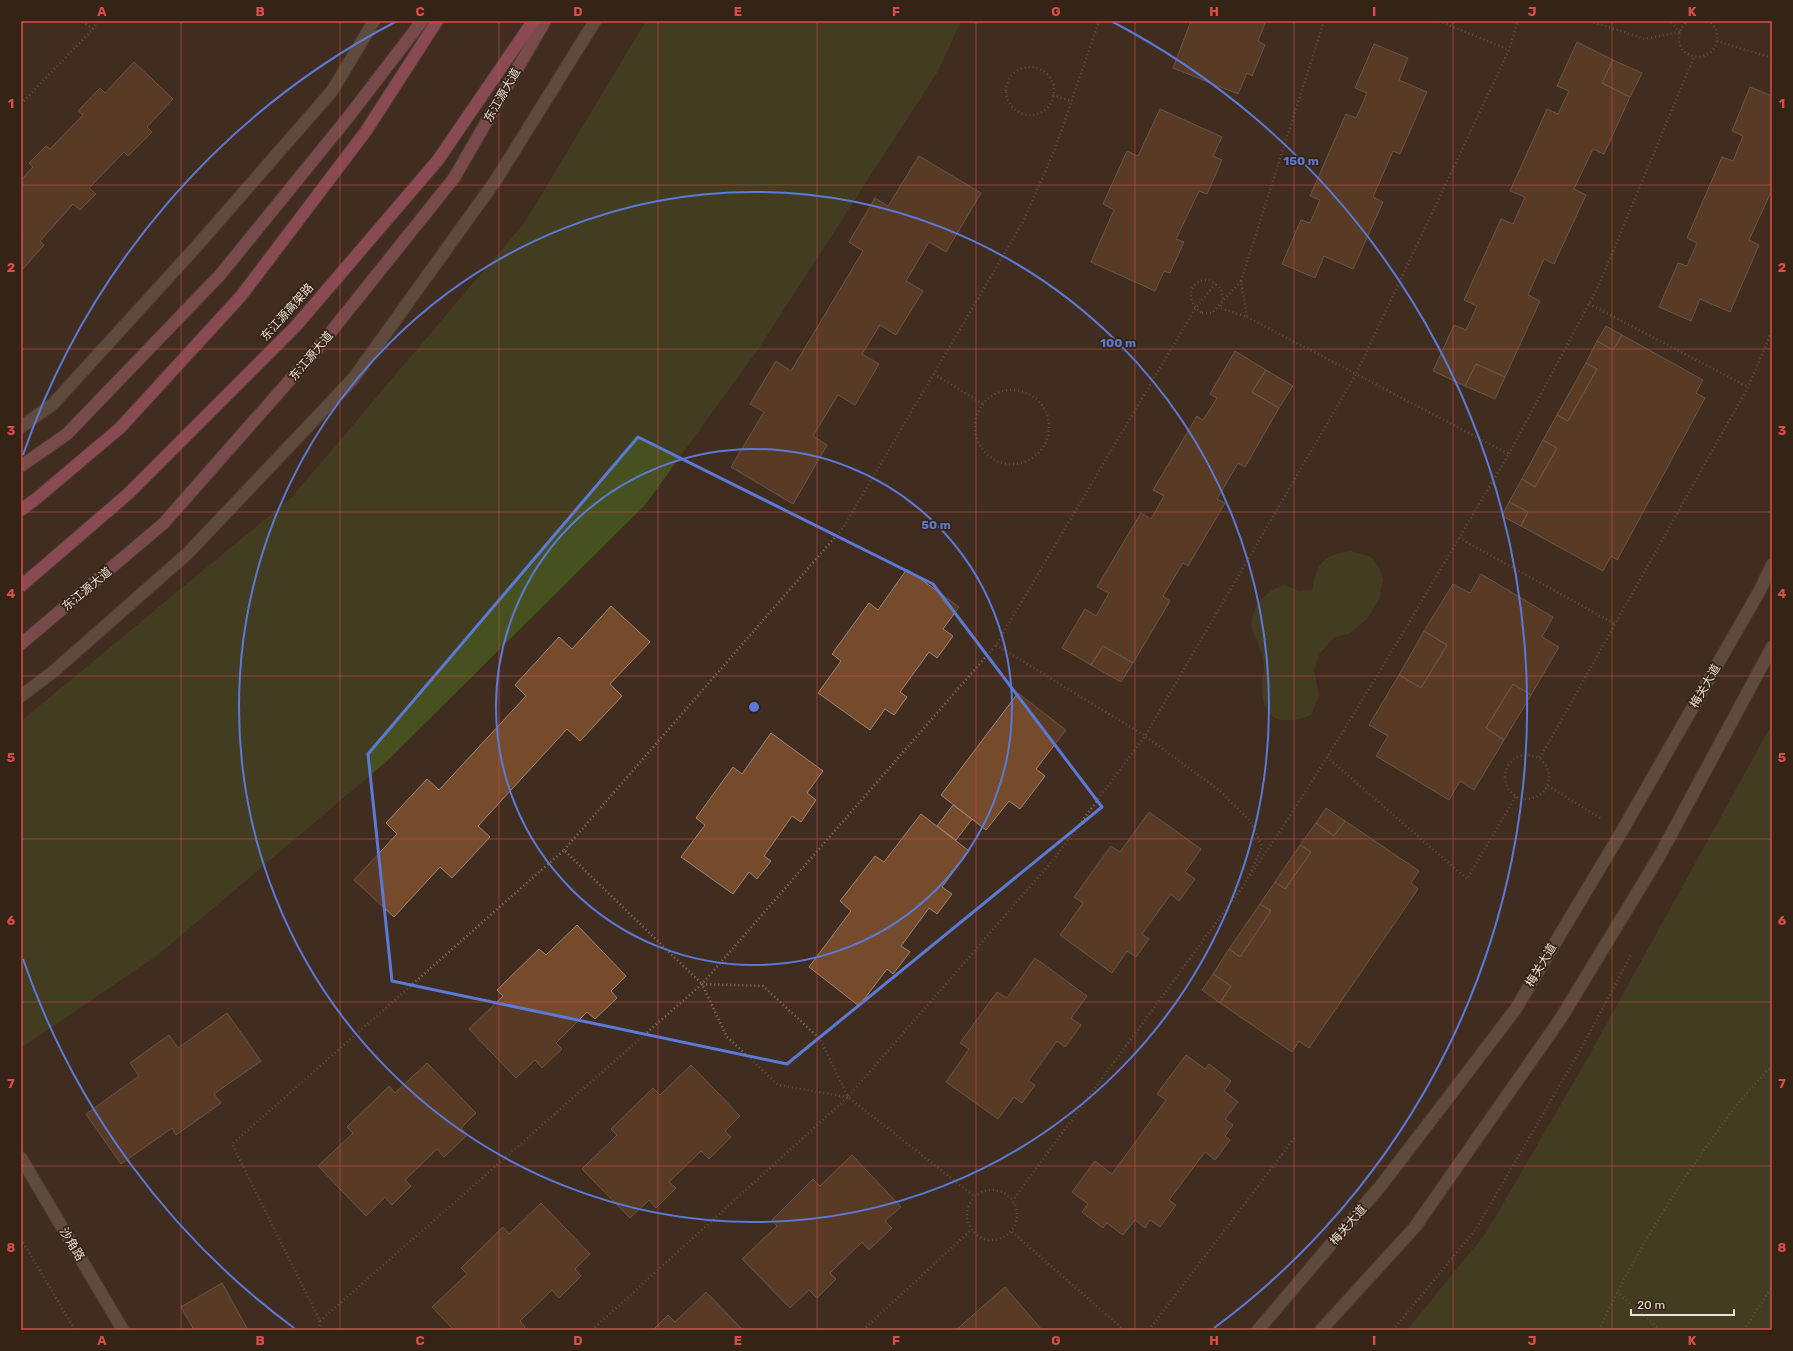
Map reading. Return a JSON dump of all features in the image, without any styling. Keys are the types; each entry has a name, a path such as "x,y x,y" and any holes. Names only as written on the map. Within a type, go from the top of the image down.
{"highway":[{"path":"21,510 120,428 241,296 366,131 438,21"},
{"name":"东江源高架路","path":"21,586 129,493 294,327 438,160 533,21"}],"main road":[{"path":"21,427 53,404 196,247 327,97 374,21"},
{"path":"21,466 67,434 220,275 350,115 422,21"},
{"name":"东江源大道","path":"21,644 164,523 318,348 454,178 545,21"},
{"path":"21,696 54,671 188,553 353,379 496,180 595,21"},
{"name":"梅关大道","path":"1258,1330 1383,1183 1514,1010 1622,831 1760,590 1772,565"},
{"path":"1321,1330 1415,1227 1560,1018 1660,855 1772,647"},
{"name":"沙角路","path":"21,1158 123,1330"}],"path":[{"path":"82,21 92,29"},
{"path":"21,104 98,21"},
{"path":"319,1330 320,1322 232,1144 564,850 843,528 1023,222 1055,149 1099,21"},
{"path":"1324,21 1241,281 1212,313 1202,313 1195,309 1191,302 1190,293 1194,286 1201,281 1209,280 1221,288 1223,298 1220,308 1247,317 1508,454"},
{"path":"1440,21 1509,50"},
{"path":"592,1330 848,1097 1054,859 1145,736 1356,374 1509,50 1518,21"},
{"path":"1590,21 1645,39 1679,32"},
{"path":"1671,21 1679,32"},
{"path":"1689,21 1685,23 1679,32 1679,43 1685,52 1694,57 1704,56 1713,51 1717,42 1717,31 1712,22 1708,21"},
{"path":"1717,42 1772,58"},
{"path":"1013,1200 1246,882 1327,757 1459,538 1508,454 1590,304 1694,57"},
{"path":"1029,67 1039,69 1047,75 1053,84 1053,95 1049,105 1041,112 1030,115 1019,113 1010,106 1006,96 1006,85 1011,76 1020,70 1029,67"},
{"path":"1053,95 1071,101"},
{"path":"1241,281 1247,317"},
{"path":"320,1322 702,984 996,645 1195,309 1215,284"},
{"path":"1590,304 1748,387"},
{"path":"1540,758 1748,387 1772,331"},
{"path":"934,374 983,404"},
{"path":"1010,390 1029,393 1039,400 1046,410 1050,423 1048,437 1043,448 1033,458 1020,463 1007,464 995,459 985,452 978,441 975,428 977,416 983,404 992,396 1010,390"},
{"path":"1459,538 1615,624"},
{"path":"996,645 1145,736 1220,791 1251,822 1262,847 1246,882"},
{"path":"1529,755 1540,758 1547,766 1550,777 1548,786 1542,794 1534,798 1525,799 1516,796 1509,790 1505,781 1506,771 1510,763 1519,756 1529,755"},
{"path":"1327,757 1466,879 1516,796"},
{"path":"1548,786 1622,831"},
{"path":"564,850 702,984 727,1037 778,1085 848,1097"},
{"path":"702,984 763,986 820,1039 848,1097 975,1197"},
{"path":"1599,1330 1617,1292 1670,1202 1730,1113 1772,1066"},
{"path":"1149,1330 1296,1136"},
{"path":"995,1190 1006,1193 1013,1200 1018,1210 1017,1222 1012,1232 1003,1239 992,1241 980,1239 971,1230 966,1219 968,1207 975,1197 984,1191 995,1190"},
{"path":"863,1330 971,1230"},
{"path":"1012,1232 1124,1330"},
{"path":"21,1239 75,1330"},
{"path":"1744,1330 1772,1287"},
{"path":"1617,1292 1660,1330"}],"highlighted area":[{"path":"638,437 933,584 1102,807 787,1064 392,981 368,754"}],"green space":[{"path":"646,21 961,21 938,71 759,348 645,505 387,761 159,954 21,1048 21,721 292,497 525,222"},
{"path":"1351,551 1371,557 1379,568 1383,579 1379,599 1368,618 1349,634 1334,637 1320,653 1314,670 1319,696 1311,715 1299,719 1289,720 1280,720 1273,717 1264,704 1262,694 1264,666 1261,650 1252,628 1253,613 1256,606 1260,600 1271,591 1284,585 1299,591 1312,590 1316,573 1323,562 1336,554"},
{"path":"1772,724 1772,1330 1407,1330 1486,1233 1585,1063"}],"building":[{"path":"1191,21 1266,21 1258,41 1265,45 1252,76 1247,73 1238,94 1173,68"},
{"path":"1577,42 1613,60 1602,83 1630,97 1604,154 1593,149 1574,189 1586,195 1554,264 1544,259 1528,295 1540,301 1505,377 1476,364 1465,386 1433,371 1454,325 1466,330 1477,306 1464,300 1501,219 1513,224 1525,197 1510,191 1547,109 1558,114 1569,91 1557,86"},
{"path":"1374,44 1408,58 1399,80 1427,92 1400,154 1393,151 1373,197 1383,202 1353,269 1324,256 1315,278 1282,264 1301,220 1310,223 1320,200 1310,196 1346,114 1356,118 1367,93 1355,88"},
{"path":"1613,60 1642,73 1630,97 1602,83"},
{"path":"134,62 173,99 147,127 152,132 128,156 124,152 89,188 96,194 80,210 73,204 40,241 44,245 22,270 21,180 33,167 29,163 46,146 50,149 83,115 78,111 100,88 105,93"},
{"path":"1750,87 1772,96 1772,195 1770,194 1749,240 1759,245 1730,312 1700,299 1691,321 1659,307 1678,263 1687,266 1697,243 1687,238 1722,157 1733,161 1743,136 1732,131"},
{"path":"1160,109 1222,137 1213,156 1222,160 1207,194 1199,191 1176,239 1184,242 1170,273 1164,271 1155,291 1091,262 1114,210 1103,204 1127,151 1138,156"},
{"path":"919,156 981,193 946,252 929,242 906,281 923,291 896,335 880,325 862,354 879,364 855,405 838,395 813,436 827,445 793,504 731,467 764,412 750,404 776,361 791,371 863,251 849,242 875,198 888,206"},
{"path":"1606,326 1622,335 1613,350 1597,341"},
{"path":"1622,335 1703,380 1696,393 1705,398 1617,560 1611,556 1603,571 1521,526 1528,512 1509,502 1522,479 1535,487 1557,448 1543,440 1557,415 1568,421 1597,369 1586,363 1597,341 1613,350"},
{"path":"1235,351 1266,370 1252,392 1279,408 1245,467 1238,463 1217,499 1225,503 1188,566 1183,563 1163,596 1170,601 1133,663 1103,646 1091,665 1062,648 1085,609 1096,616 1109,593 1097,587 1141,513 1151,519 1164,496 1153,490 1197,416 1203,420 1217,398 1210,394"},
{"path":"1586,363 1597,369 1568,421 1557,415"},
{"path":"1476,364 1505,377 1495,399 1465,386"},
{"path":"1266,370 1293,386 1279,408 1252,392"},
{"path":"1543,440 1557,448 1535,487 1522,479"},
{"path":"1509,502 1528,512 1521,526 1502,516"},
{"path":"907,569 959,607 943,629 953,636 937,658 929,652 900,692 907,697 894,715 885,709 870,730 818,693 841,661 832,654 869,603 878,610"},
{"path":"1481,574 1553,617 1542,637 1559,647 1531,695 1513,684 1486,728 1504,740 1474,790 1460,781 1449,800 1376,756 1388,736 1369,725 1399,675 1421,688 1447,645 1424,631 1453,584 1470,593"},
{"path":"611,606 650,642 610,684 622,696 580,741 567,729 478,826 490,837 452,878 440,867 394,917 354,880 397,834 386,823 427,779 439,790 526,696 515,685 559,637 572,649"},
{"path":"1424,631 1447,645 1421,688 1399,675"},
{"path":"1103,646 1133,663 1121,682 1091,665"},
{"path":"1513,684 1531,695 1504,740 1486,728"},
{"path":"1018,693 1066,730 1036,769 1045,776 1020,809 1009,801 986,830 941,795"},
{"path":"771,733 823,771 807,793 816,800 801,822 792,816 764,856 771,861 757,879 749,872 733,894 681,857 705,825 696,818 733,767 742,774"},
{"path":"953,805 972,819 956,840 937,826"},
{"path":"1326,808 1345,821 1334,836 1316,823"},
{"path":"1149,812 1201,849 1185,872 1195,879 1179,901 1171,894 1142,934 1149,939 1136,957 1127,951 1112,973 1060,935 1083,903 1074,897 1111,846 1120,852"},
{"path":"921,814 969,851 942,887 952,894 937,914 929,908 901,946 910,952 893,974 887,969 859,1006 809,967 851,911 840,901 875,856 884,862"},
{"path":"1345,821 1419,871 1411,883 1418,889 1309,1048 1299,1041 1292,1052 1220,1003 1231,986 1213,974 1229,949 1240,957 1271,911 1260,904 1275,882 1285,889 1311,852 1300,845 1316,823 1334,836"},
{"path":"1300,845 1311,852 1285,889 1275,882"},
{"path":"1260,904 1271,911 1240,957 1229,949"},
{"path":"577,925 626,976 611,991 617,998 595,1019 587,1012 556,1043 562,1049 542,1068 535,1060 516,1078 469,1029 503,996 497,990 539,949 546,955"},
{"path":"1035,958 1087,996 1071,1018 1081,1025 1065,1047 1057,1041 1028,1081 1035,1085 1022,1103 1014,1097 998,1119 946,1082 969,1049 960,1043 997,992 1007,998"},
{"path":"1213,974 1231,986 1220,1003 1202,990"},
{"path":"227,1013 261,1061 214,1094 221,1103 176,1135 172,1128 121,1164 86,1114 139,1076 130,1063 169,1035 178,1048"},
{"path":"1186,1055 1205,1069 1209,1064 1231,1081 1224,1091 1238,1102 1225,1119 1233,1125 1225,1136 1230,1140 1215,1160 1205,1152 1169,1200 1176,1205 1160,1227 1150,1220 1145,1228 1135,1220 1123,1235 1107,1223 1103,1228 1082,1212 1088,1204 1072,1192 1095,1161 1112,1174 1166,1100 1157,1094"},
{"path":"427,1063 476,1113 461,1128 467,1135 444,1157 437,1149 405,1180 411,1186 392,1205 385,1197 366,1216 318,1166 353,1133 347,1127 389,1086 395,1093"},
{"path":"691,1065 740,1116 725,1131 731,1137 709,1159 701,1151 669,1182 676,1188 656,1208 649,1200 630,1218 582,1169 617,1135 611,1129 653,1088 660,1095"},
{"path":"852,1155 901,1207 885,1221 892,1228 869,1250 862,1242 830,1273 836,1279 817,1298 809,1290 790,1308 742,1259 777,1226 772,1220 813,1179 820,1186"},
{"path":"541,1203 590,1254 575,1269 581,1276 559,1298 552,1290 520,1321 525,1327 522,1330 454,1330 432,1307 467,1274 461,1268 503,1227 509,1234"},
{"path":"222,1283 248,1330 194,1330 181,1307"},
{"path":"1005,1287 1042,1330 956,1330"},
{"path":"706,1292 743,1330 653,1330 668,1315 675,1322"}]}
